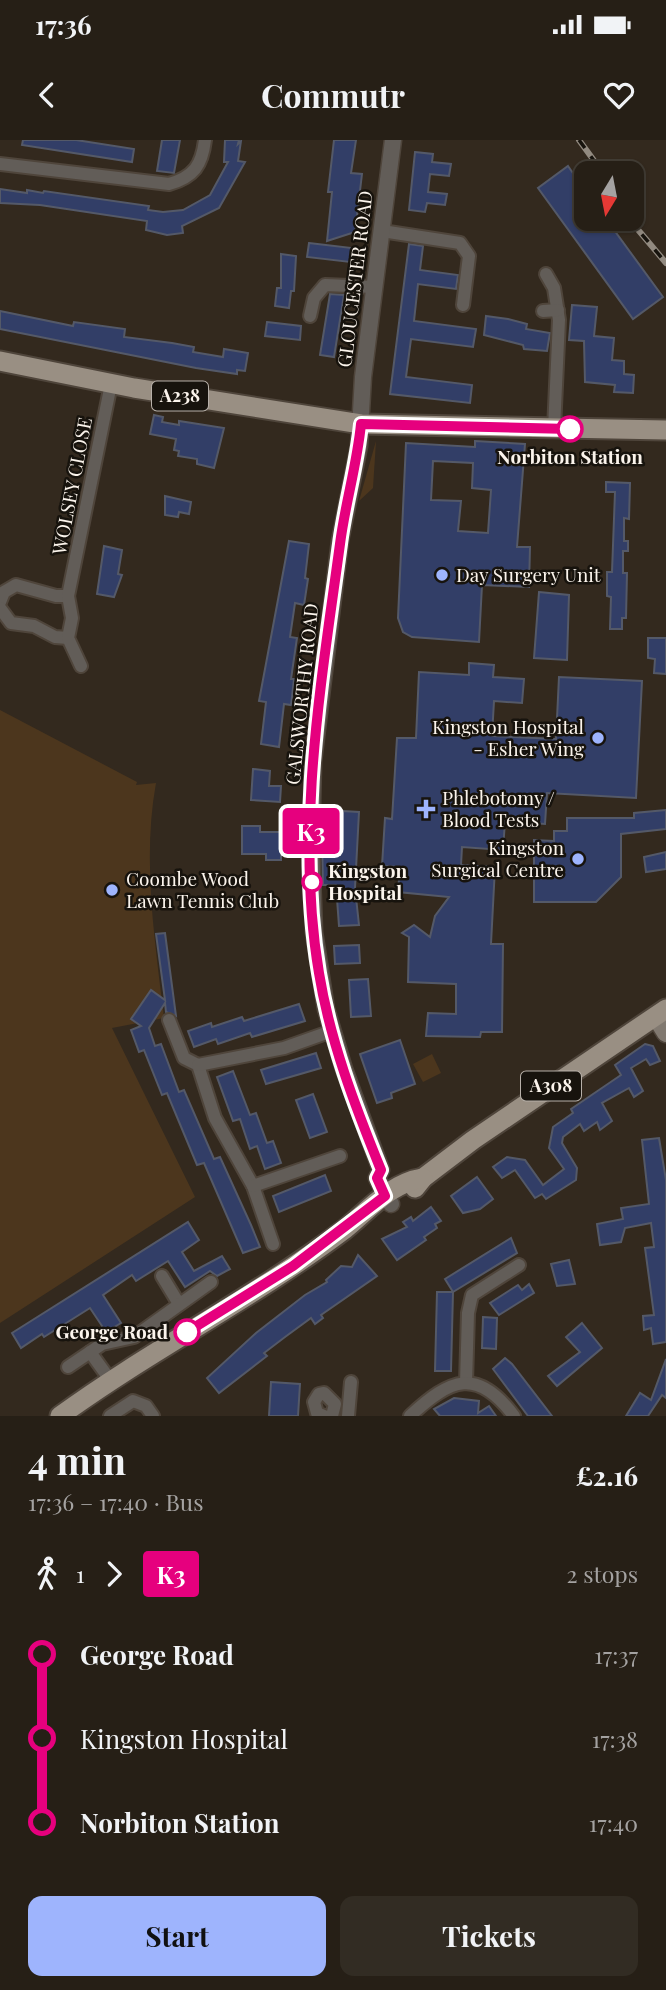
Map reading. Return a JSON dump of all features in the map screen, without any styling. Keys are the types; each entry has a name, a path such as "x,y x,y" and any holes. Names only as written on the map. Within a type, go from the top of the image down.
{"main road":[{"name":"A238","path":"0,362 111,384 361,424 666,430"},
{"name":"A308","path":"60,1416 293,1266 363,1216 372,1204 394,1196 412,1180 423,1178 521,1106 664,1016"}],"street":[{"path":"0,164 169,184 182,181 198,168 205,140"},
{"name":"GLOUCESTER ROAD","path":"361,424 374,287 393,140"},
{"path":"382,231 453,240 466,248 468,263 463,305"},
{"path":"546,274 554,288 558,310 554,429"},
{"path":"310,316 318,281 374,287"},
{"path":"543,311 558,310"},
{"name":"WOLSEY CLOSE","path":"81,666 68,638 72,618 68,596 111,384"},
{"name":"GALSWORTHY ROAD","path":"361,424 340,541 313,767 311,847 314,932 318,971 332,1031 381,1170 377,1178 394,1196"},
{"path":"0,602 4,592 16,585 56,596 68,596"},
{"path":"0,608 12,623 34,626 55,637 68,638"},
{"path":"169,1020 184,1058 198,1065 284,1048 332,1031"},
{"path":"198,1065 215,1118 253,1186 273,1244"},
{"path":"253,1186 340,1156"},
{"path":"466,1383 468,1313 472,1295 519,1265"},
{"path":"162,1276 179,1304"},
{"path":"68,1367 102,1344 134,1337 211,1282"},
{"path":"90,1352 111,1381"},
{"path":"348,1416 351,1382"},
{"path":"410,1416 425,1402 457,1383 496,1392 514,1416"},
{"path":"324,1416 317,1413 314,1402 318,1394 324,1393 335,1405 332,1416"},
{"path":"110,1416 133,1401 146,1406 153,1416"}],"shaded area":[{"path":"376,441 373,488 359,501"},
{"path":"0,710 137,782 136,785 156,783 150,841 151,901 164,1018 112,1028 195,1197 0,1323"},
{"path":"432,1054 441,1073 423,1082 413,1064"}],"building":[{"path":"23,140 76,140 134,149 132,162 22,145"},
{"path":"162,140 180,140 174,173 157,171"},
{"path":"225,140 239,140 238,144 241,141 238,161 245,162 219,208 182,226 183,233 167,235 146,230 147,221 40,205 0,203 0,189 27,193 27,190 149,206 148,210 163,212 183,210 210,195 228,162 224,162"},
{"path":"334,140 356,140 351,173 362,174 355,232 327,241 332,192 328,192"},
{"path":"415,152 433,154 432,162 451,164 449,176 430,174 428,192 447,194 445,205 427,203 425,212 409,210"},
{"path":"568,166 574,175 574,231 615,231 663,297 633,319 538,188"},
{"path":"309,243 352,248 350,262 307,257"},
{"path":"409,244 423,246 420,270 458,275 456,289 418,284 414,321 476,329 473,347 411,339 406,377 472,385 470,403 390,394"},
{"path":"281,254 296,256 294,291 291,291 289,308 275,306 277,288 281,288"},
{"path":"330,294 344,295 334,357 320,355"},
{"path":"572,305 597,307 594,336 614,338 612,360 624,361 624,374 634,375 633,393 614,392 615,385 585,382 584,341 569,340"},
{"path":"0,311 73,326 74,322 125,329 124,337 194,347 193,352 223,357 224,349 248,353 245,371 237,370 237,374 196,368 0,329"},
{"path":"486,316 527,324 526,329 550,333 547,351 524,349 523,345 484,335"},
{"path":"267,322 301,326 300,340 265,336"},
{"path":"154,415 163,417 162,422 179,425 179,421 224,428 214,468 197,464 197,459 178,456 179,451 174,450 176,439 150,434"},
{"path":"475,441 525,444 517,547 530,547 529,587 482,585 479,642 412,637 403,632 398,618 406,443 475,447","holes":["433,461 473,463 472,488 491,490 488,533 458,531 461,501 431,500"]},
{"path":"606,482 630,483 629,519 624,518 624,541 628,541 628,551 623,551 623,573 627,573 626,618 622,618 622,629 610,629 611,597 607,596 607,572 612,572 615,492 606,492"},
{"path":"165,496 191,502 189,514 179,512 178,517 165,515"},
{"path":"289,541 309,544 305,578 308,579 304,605 295,603 290,637 297,638 291,679 294,679 291,705 284,704 279,747 261,744 266,702 259,701"},
{"path":"104,546 122,550 118,574 122,575 114,597 97,594"},
{"path":"539,592 569,595 567,660 534,658"},
{"path":"648,638 666,638 666,674 654,673 655,659 648,658"},
{"path":"469,663 494,665 493,677 524,679 522,703 494,701 492,736 556,739 559,677 642,681 636,798 547,793 545,824 505,821 503,850 462,847 461,865 495,867 491,944 503,944 502,1032 481,1032 480,1037 426,1036 428,1013 456,1014 456,984 408,982 409,937 402,933 414,925 430,937 435,916 449,897 398,892 400,867 382,866 385,818 392,819 397,738 416,738 419,672 469,675"},
{"path":"253,769 270,771 269,786 281,786 280,802 251,800"},
{"name":"Kingston Surgical Centre","path":"666,810 666,829 621,834 621,877 596,902 534,902 534,840 554,841 554,831 567,831 567,818 634,818 634,813"},
{"path":"342,811 359,812 355,888 359,925 339,926 336,885 323,885 322,825 342,824"},
{"path":"242,826 260,826 260,832 281,832 281,860 266,860 266,854 242,854"},
{"path":"666,852 666,869 646,872 644,857"},
{"path":"165,933 176,1016 166,1012 165,1003 149,1028 155,1046 161,1044 179,1092 184,1090 214,1159 220,1157 251,1225 260,1247 243,1253 204,1163 197,1165 167,1093 162,1095 144,1050 139,1052 131,1030 141,1026 131,1019 151,990 165,1000 156,934"},
{"path":"359,945 360,963 335,964 334,946"},
{"path":"368,979 371,1016 351,1017 349,980"},
{"path":"299,1004 305,1021 252,1037 250,1033 218,1044 216,1039 194,1047 188,1031 211,1023 212,1027 242,1017 244,1021"},
{"path":"400,1040 415,1084 391,1093 392,1098 377,1103 360,1054"},
{"path":"645,1044 653,1046 660,1061 650,1065 646,1059 631,1068 643,1091 634,1097 629,1088 602,1103 612,1121 600,1130 597,1122 584,1131 580,1124 563,1137 562,1143 577,1168 576,1180 546,1199 542,1194 535,1198 515,1170 502,1178 493,1167 507,1157 525,1160 543,1185 564,1169 549,1148 553,1127 573,1113 571,1109 621,1075 615,1065"},
{"path":"316,1053 321,1068 266,1084 261,1070"},
{"path":"233,1071 250,1115 256,1113 267,1143 273,1141 281,1163 265,1169 257,1146 250,1149 240,1119 233,1121 217,1077"},
{"path":"313,1094 327,1132 310,1138 296,1100"},
{"path":"659,1138 666,1180 666,1342 653,1344 651,1328 644,1330 643,1316 654,1315 645,1248 654,1247 651,1223 625,1228 621,1242 600,1245 597,1224 623,1219 621,1208 649,1204 642,1140"},
{"path":"325,1175 331,1191 279,1212 273,1196"},
{"path":"477,1177 493,1199 480,1209 463,1213 451,1196"},
{"path":"431,1207 441,1221 435,1224 437,1228 424,1237 426,1240 397,1260 382,1239 407,1227 403,1222 411,1217 413,1221"},
{"path":"188,1222 199,1240 182,1252 194,1271 222,1256 230,1269 217,1276 210,1271 185,1287 168,1261 136,1281 132,1275 103,1295 121,1323 106,1332 90,1308 21,1348 12,1333"},
{"path":"511,1238 517,1253 453,1292 445,1279"},
{"path":"358,1255 377,1276 321,1315 323,1318 315,1324 311,1318 285,1337 264,1353 267,1356 219,1393 207,1378 256,1333 305,1295 327,1282 341,1266 352,1267"},
{"path":"569,1260 575,1284 557,1286 551,1264"},
{"path":"529,1284 534,1293 499,1315 490,1303 518,1285 522,1290"},
{"path":"437,1292 453,1292 451,1371 435,1371"},
{"path":"483,1317 497,1318 496,1349 482,1348"},
{"path":"582,1323 602,1348 557,1386 548,1376 580,1352 566,1337"},
{"path":"505,1358 552,1416 528,1416 493,1369"},
{"path":"666,1359 666,1398 662,1395 648,1416 626,1416 640,1393 651,1400"},
{"path":"271,1382 300,1384 298,1416 269,1416"},
{"path":"454,1398 479,1401 478,1413 489,1406 496,1416 440,1416 434,1409"}],"railway":[{"path":"579,140 594,161"},
{"path":"639,231 666,263"}],"bus line":[{"name":"K3","path":"187,1332 327,1243 385,1196 377,1178 381,1170 344,1069 326,1009 314,932 311,847 313,761 340,541 361,424 570,429"}],"place":[{"name":"Norbiton Station","path":"570,429"},
{"name":"Day Surgery Unit","path":"442,575"},
{"name":"Kingston Hospital - Esher Wing","path":"598,738"},
{"name":"Phlebotomy / Blood Tests","path":"426,809"},
{"name":"Kingston Surgical Centre","path":"578,859"},
{"name":"Kingston Hospital","path":"312,882"},
{"name":"Coombe Wood Lawn Tennis Club","path":"112,890"},
{"name":"George Road","path":"187,1332"}]}
